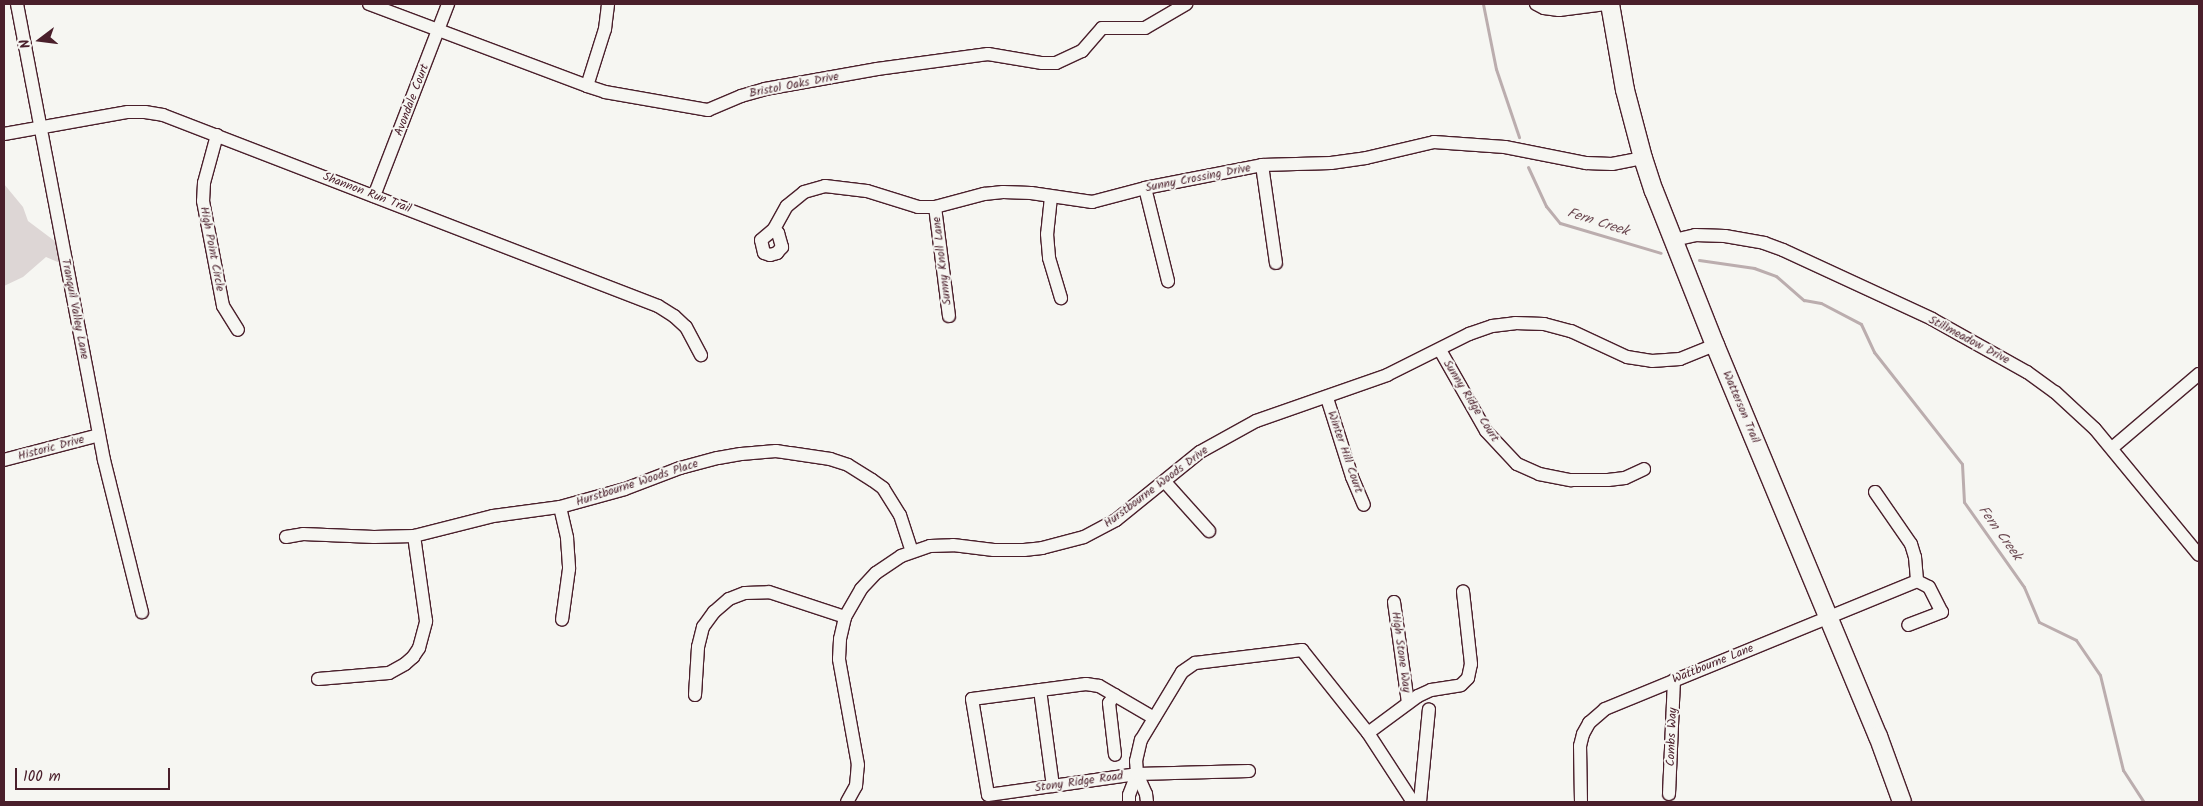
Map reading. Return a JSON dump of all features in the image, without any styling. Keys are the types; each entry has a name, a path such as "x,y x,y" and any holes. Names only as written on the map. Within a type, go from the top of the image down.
{"main road":[{"name":"Watterson Trail","path":"1610,4 1625,90 1643,158 1715,345 1828,616 1902,802"}],"street":[{"name":"Tranquil Valley Lane","path":"17,4 99,435 115,509 142,612"},
{"name":"Bristol Oaks Drive","path":"369,4 605,92 708,110 741,96 765,89 876,70 988,54 1042,63 1056,63 1082,51 1102,28 1145,28 1175,8 1186,4"},
{"name":"Avondale Court","path":"374,196 448,4"},
{"path":"587,86 605,29 608,4"},
{"path":"1536,4 1544,8 1559,10 1606,4"},
{"name":"Shannon Run Trail","path":"4,134 128,112 163,115 666,310 686,327 701,356"},
{"name":"High Point Circle","path":"218,135 204,183 203,201 223,306 238,330"},
{"name":"Sunny Crossing Drive","path":"774,229 786,206 804,192 825,186 849,187 903,203 935,207 984,194 1003,192 1092,202 1145,188 1262,165 1331,163 1366,158 1434,142 1504,147 1586,163 1612,164 1643,158"},
{"path":"1262,165 1276,263"},
{"path":"1145,188 1168,281"},
{"path":"1052,197 1047,234 1049,258 1061,298"},
{"name":"Sunny Knoll Lane","path":"935,207 949,316"},
{"name":"Stillmeadow Drive","path":"1674,240 1695,235 1739,237 1764,243 1924,315 1978,343 2027,372 2078,412 2112,448 2199,555"},
{"name":"Hurstbourne Woods Drive","path":"847,802 856,786 858,765 839,659 840,639 845,617 861,588 876,573 912,551 930,546 953,545 994,550 1024,550 1072,541 1116,520 1200,452 1256,421 1387,375 1469,334 1492,326 1528,322 1571,331 1628,357 1652,362 1680,359 1715,345"},
{"name":"Sunny Ridge Court","path":"1440,350 1486,431 1517,464 1538,474 1571,480 1625,478 1644,469"},
{"path":"2112,448 2199,374"},
{"name":"Winter Hill Court","path":"1326,398 1352,478 1364,505"},
{"name":"Historic Drive","path":"4,460 99,435"},
{"name":"Hurstbourne Woods Place","path":"286,537 303,534 374,537 414,536 493,516 560,507 625,490 680,468 711,460 756,452 793,452 830,459 848,466 883,488 900,515 912,551"},
{"path":"1165,482 1209,531"},
{"path":"1875,492 1911,544 1915,557 1917,581 1929,588 1942,612 1908,625"},
{"path":"560,507 567,538 569,570 562,620"},
{"path":"318,679 389,673 405,664 416,652 424,633 426,621 414,536"},
{"name":"Wattbourne Lane","path":"1581,802 1580,746 1589,723 1605,709 1917,581"},
{"name":"High Stone Way","path":"1368,733 1408,703 1431,690 1461,685 1468,678 1471,664 1463,591"},
{"path":"695,695 698,647 703,627 714,612 729,599 745,593 769,592 845,617"},
{"name":"High Stone Way","path":"1394,602 1408,703"},
{"path":"1147,802 1146,794 1137,774 1136,762 1141,740 1176,679 1188,666 1195,663 1302,650 1368,733 1413,802"},
{"name":"Combs Way","path":"1670,794 1674,680"},
{"name":"Stony Ridge Road","path":"1154,718 1099,686 1086,684 972,699 988,795 1137,774 1249,771"},
{"path":"1040,690 1053,786"},
{"path":"1115,695 1109,703 1116,755"},
{"path":"1420,802 1429,709"},
{"path":"1129,802 1129,795 1137,774"}],"shaded area":[{"path":"4,184 23,207 28,221 56,242 60,263 46,257 23,277 4,286"}],"waterway":[{"name":"Fern Creek","path":"1483,4 1496,69 1519,137"},
{"name":"Fern Creek","path":"1528,167 1546,206 1560,223 1661,253"},
{"name":"Fern Creek","path":"1699,260 1754,268 1776,276 1804,300 1821,303 1861,324 1874,352 1962,464 1964,502 2024,587 2039,622 2076,640 2100,675 2123,770 2144,802"}]}
